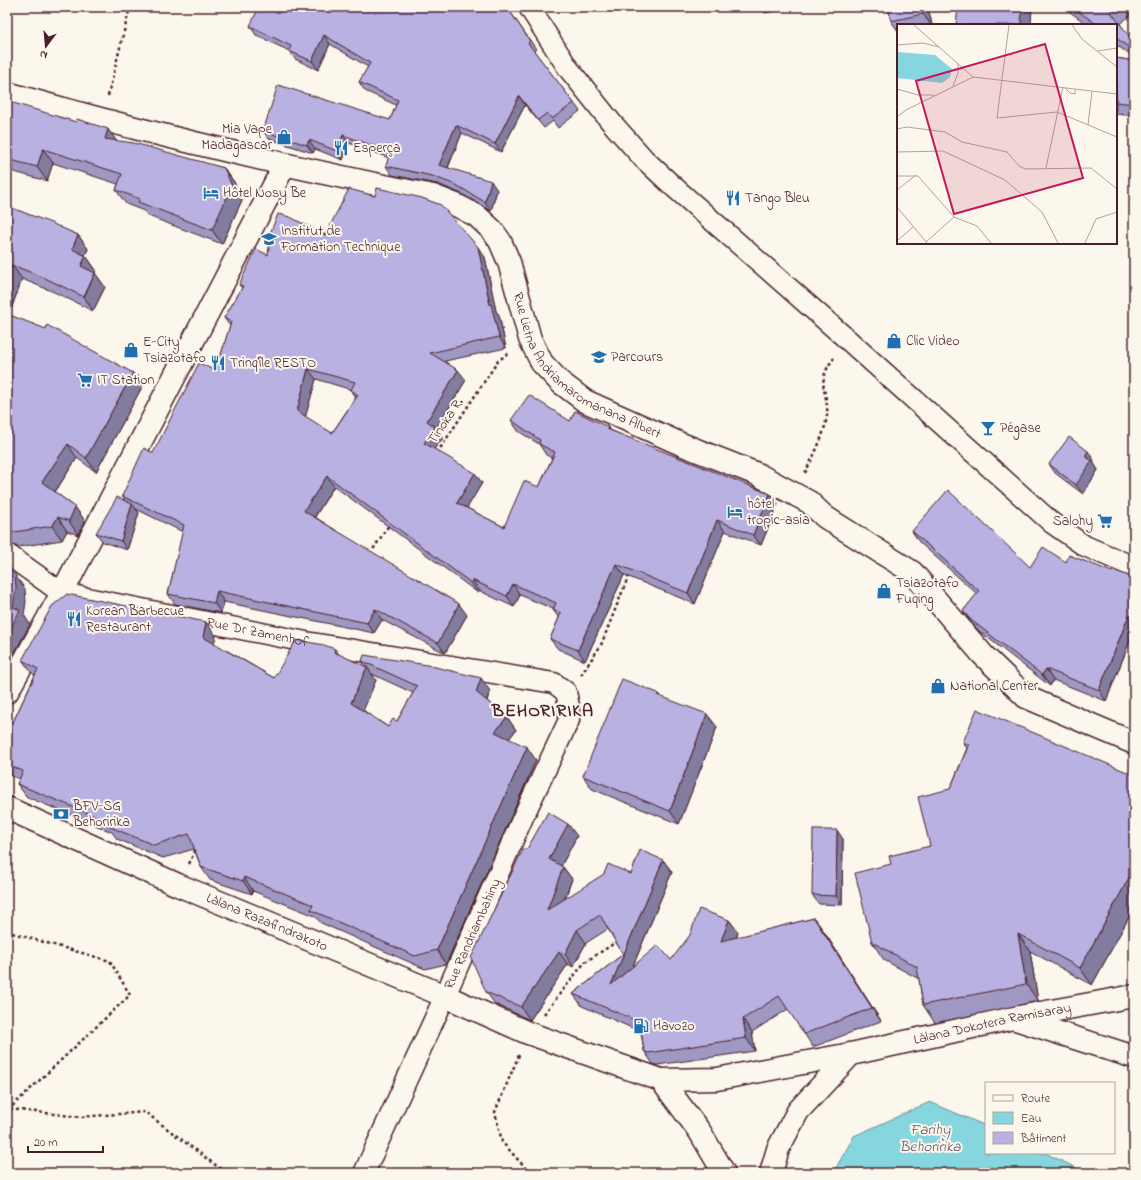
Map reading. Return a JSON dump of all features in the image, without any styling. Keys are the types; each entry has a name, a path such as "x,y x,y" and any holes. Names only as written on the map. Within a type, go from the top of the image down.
{"street":[{"path":"530,7 568,68 611,122 644,159 674,187 848,340 1052,523 1085,546 1134,567"},
{"name":"Rue Lietna Andriamaromanana Albert","path":"7,93 102,121 284,166 433,196 456,205 477,216 492,230 500,241 510,262 530,339 542,363 560,382 585,401 681,444 756,474 809,502 825,517 912,572 982,655 1026,696 1134,743"},
{"path":"7,692 62,593 284,166"},
{"name":"Rue Dr Zamenhof","path":"7,554 62,593 306,642 554,683 566,692"},
{"name":"Rue Randriambahiny","path":"364,1173 445,996 524,815 569,720 569,706 566,692"},
{"name":"Làlana Razafindrakoto","path":"7,808 178,885 445,996 528,1033 661,1080"},
{"name":"Làlana Dokotera Ramisaray","path":"661,1080 717,1079 851,1054 1013,1018 1134,996"},
{"path":"1013,1018 1134,1057"},
{"path":"772,1173 778,1149 798,1111 851,1054"},
{"path":"661,1080 700,1132 724,1173"}],"path":[{"path":"102,121 130,7"},
{"name":"Tinoka R.","path":"432,460 498,361 530,339"},
{"path":"795,494 812,458 826,421 828,407 824,394 823,382 825,370 848,340"},
{"path":"367,559 393,519"},
{"path":"566,692 583,673 601,645 631,569"},
{"path":"178,885 199,844"},
{"path":"7,930 12,933 110,961 130,995 8,1110"},
{"path":"530,1173 502,1142 495,1112 528,1033 585,962 624,937"},
{"path":"8,1110 80,1116 146,1112 226,1173"}],"water":[{"name":"Farihy Behoririka","path":"930,1102 985,1126 985,1154 1047,1154 1087,1173 833,1173 854,1136"}],"building":[{"path":"259,7 507,7 530,41 528,43 574,103 552,119 547,113 538,120 519,96 495,144 456,125 439,165 491,181 485,202 456,185 432,176 386,166 390,152 343,135 337,151 309,140 307,145 263,131 278,85 390,120 398,100 359,82 370,63 324,35 312,61 289,51 291,46 250,26"},
{"path":"888,7 922,7 923,14 891,21"},
{"path":"958,7 1022,7 1021,24 956,24"},
{"path":"1072,7 1115,7 1110,11 1134,42 1134,51 1117,39 1117,24 1097,24"},
{"path":"1117,58 1134,61 1134,104 1117,102"},
{"path":"7,101 76,122 77,119 108,129 105,139 134,143 224,168 232,186 212,230 138,202 140,199 116,190 122,174 43,149 37,167 7,159"},
{"path":"377,188 422,198 441,205 478,247 490,305 491,304 499,337 430,353 458,370 427,421 435,427 424,443 475,473 457,503 504,527 524,481 539,487 555,452 539,444 540,440 511,420 529,395 570,421 575,411 608,427 607,429 770,494 753,535 717,520 688,593 616,564 578,650 550,639 561,613 553,610 556,603 513,584 507,596 472,580 471,583 327,476 304,511 459,604 438,643 375,609 367,623 217,591 214,603 168,594 184,525 122,496 144,448 153,453 199,363 216,371 231,322 224,318 243,286 239,285 256,249 268,255 271,231 278,214 290,217 325,235 349,189 375,196","holes":["308,369 355,382 351,390 358,395 332,433 297,411"]},
{"path":"7,206 78,235 72,249 86,256 81,266 95,273 84,297 45,278 12,265 7,279"},
{"path":"7,314 46,329 47,325 133,373 86,458 68,444 42,482 75,507 69,521 58,517 52,526 8,533 7,533"},
{"path":"1069,437 1088,451 1085,456 1092,461 1076,485 1049,464"},
{"path":"948,490 1030,567 1043,547 1066,562 1069,555 1112,572 1113,570 1134,578 1134,617 1129,615 1099,690 1046,669 1042,675 971,620 963,611 979,591 912,531"},
{"path":"117,497 132,504 121,541 96,533"},
{"path":"7,565 15,575 16,588 13,607 20,610 7,635"},
{"path":"67,594 206,622 203,637 274,678 296,640 324,645 335,649 334,652 367,667 351,703 388,727 393,719 397,721 417,686 362,661 364,655 427,665 481,678 476,692 507,717 495,732 527,747 437,950 415,956 311,910 313,905 244,877 243,881 201,867 189,834 154,845 108,826 110,822 17,784 23,771 7,765 7,720 13,722 38,669 22,660 52,606"},
{"path":"622,679 658,693 657,695 707,714 670,811 583,776"},
{"path":"977,709 1134,775 1134,899 1131,874 1080,968 1018,934 1026,984 923,1005 917,967 872,942 855,873 891,864 889,856 930,846 918,797 950,789 969,745 963,742"},
{"path":"548,812 568,824 549,859 563,867 547,910 604,874 608,864 631,874 640,850 663,860 611,985 658,945 671,960 690,935 699,909 729,920 721,941 814,918 872,1008 804,1034 779,996 743,1019 746,1038 648,1053 644,1051 640,1022 573,994 623,954 600,915 577,930 565,954 559,952 521,1007 486,992 471,958 523,849 527,849"},
{"path":"813,830 837,830 836,896 812,895"}],"place":[{"name":"Mia Vape Madagascar","path":"284,137"},
{"name":"Esperça","path":"341,148"},
{"name":"Hôtel Nosy Be","path":"211,193"},
{"name":"Tango Bleu","path":"733,198"},
{"name":"Institut de Formation Technique","path":"269,239"},
{"name":"Clic Video","path":"894,341"},
{"name":"E-City Tsiazotafo","path":"131,350"},
{"name":"Parcours","path":"599,357"},
{"name":"Trinq'île RESTO","path":"218,363"},
{"name":"IT Station","path":"85,380"},
{"name":"Pégase","path":"988,428"},
{"name":"hôtel tropic-asia","path":"735,512"},
{"name":"Salohy","path":"1105,521"},
{"name":"Tsiazotafo Fuqing","path":"884,591"},
{"name":"Korean Barbecue Restaurant","path":"74,619"},
{"name":"National Center","path":"938,686"},
{"name":"BFV-SG Behoririka","path":"61,814"},
{"name":"Havozo","path":"641,1026"}],"district":[{"name":"BEHORIRIKA","path":"543,712"}]}
